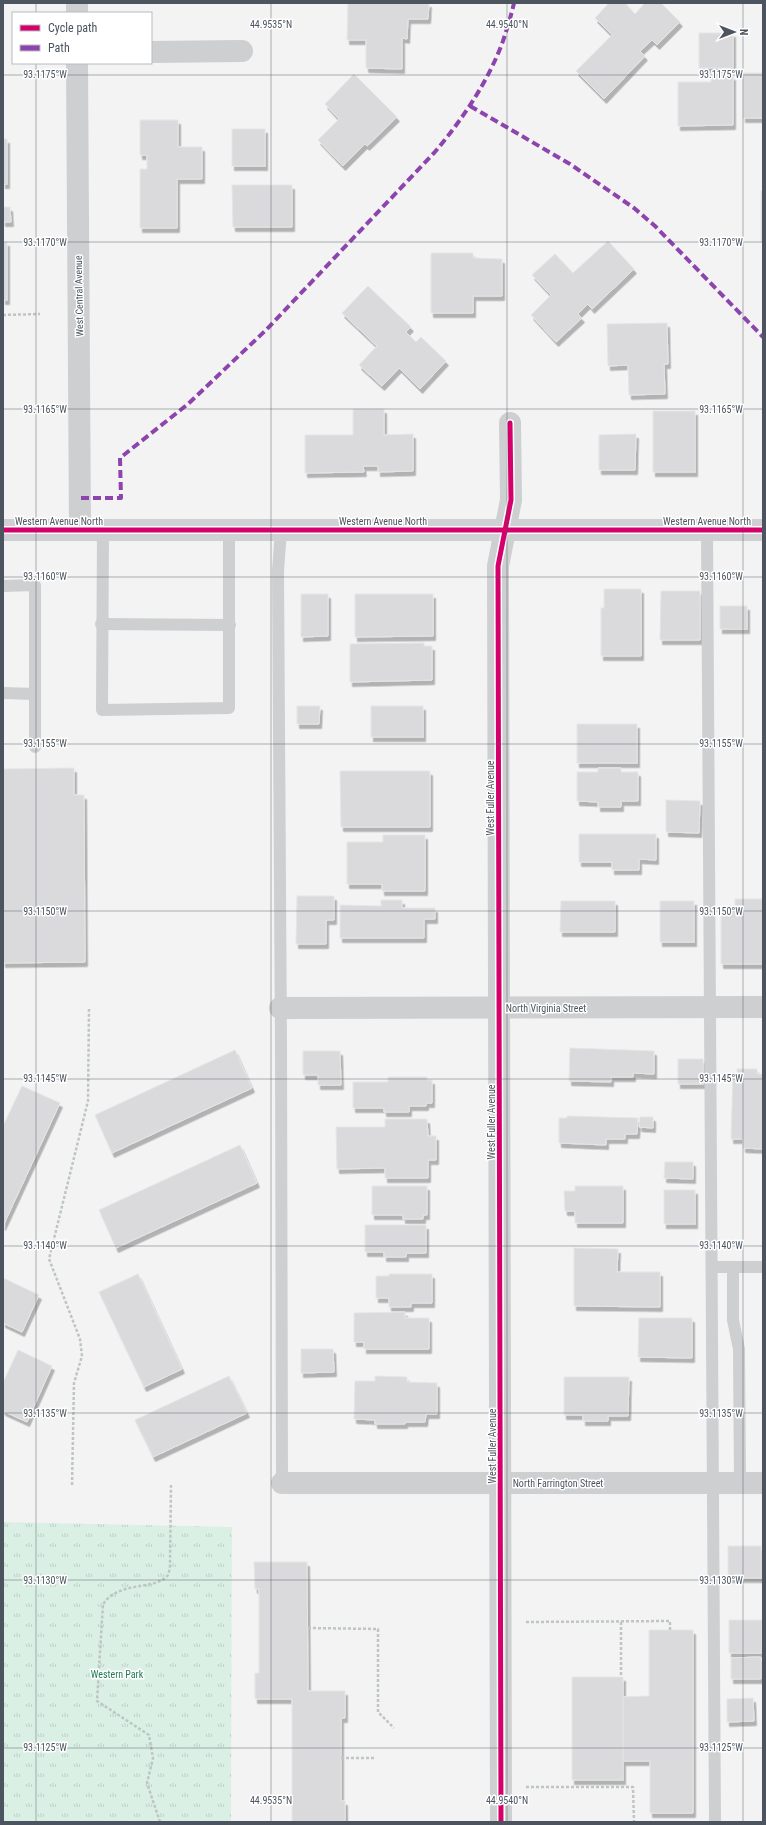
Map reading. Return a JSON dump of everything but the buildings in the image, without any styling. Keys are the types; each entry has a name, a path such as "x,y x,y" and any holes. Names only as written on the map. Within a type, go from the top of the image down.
{"street":[{"path":"152,52 242,51"},
{"name":"West Central Avenue","path":"77,64 80,530"},
{"name":"West Fuller Avenue","path":"502,1822 498,566 511,500 510,423"},
{"name":"Western Avenue North","path":"3,530 763,530"},
{"name":"North Virginia Street","path":"280,1008 763,1007"},
{"name":"North Farrington Street","path":"282,1483 763,1483"}],"lane":[{"path":"103,530 101,624 102,710 229,708 229,530"},
{"path":"281,530 278,571 282,1483"},
{"path":"707,530 715,1822"},
{"path":"3,586 35,585 35,747"},
{"path":"101,624 230,624"},
{"path":"3,693 35,694"},
{"path":"712,1267 763,1267"},
{"path":"733,1267 733,1320 739,1349 740,1483"}],"path":[{"path":"3,315 40,314"},
{"path":"72,1486 74,1383 82,1356 80,1339 49,1259 88,1101 89,1009"},
{"path":"160,1822 147,1783 153,1758 149,1735 98,1701 103,1604 108,1596 117,1591 158,1582 168,1574 170,1565 171,1485"},
{"path":"501,1623 670,1621 670,1630"},
{"path":"621,1622 621,1677"},
{"path":"308,1628 378,1629 378,1712 394,1728"},
{"path":"341,1758 374,1758"},
{"path":"501,1787 633,1787 634,1822"}],"green space":[{"name":"Western Park","path":"3,1522 232,1527 231,1822 3,1822"}],"marked path":[{"path":"81,498 121,498 120,458 188,404 266,330 434,153 464,114 482,86 503,41 514,3"},
{"path":"470,106 570,164 634,208 655,226 763,337"}],"cycle path":[{"path":"501,1822 498,566 511,500 510,423"},
{"path":"3,530 763,530"}]}
